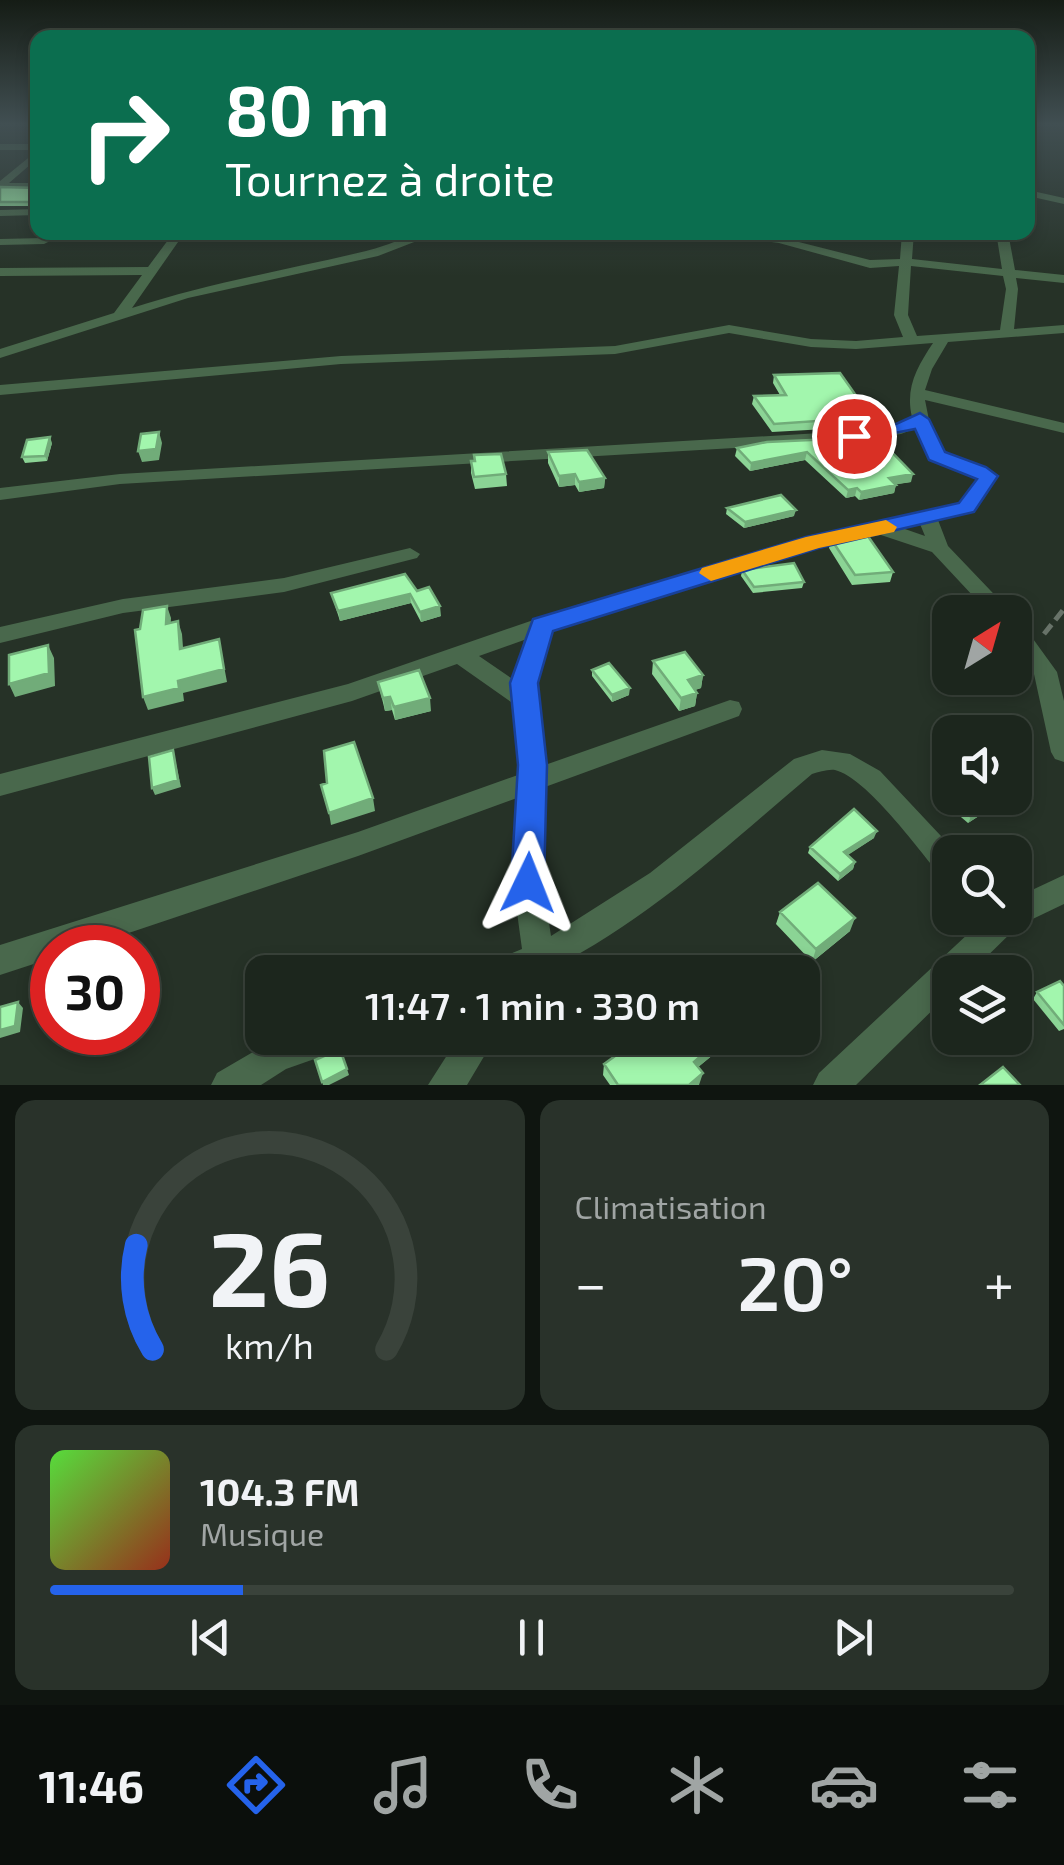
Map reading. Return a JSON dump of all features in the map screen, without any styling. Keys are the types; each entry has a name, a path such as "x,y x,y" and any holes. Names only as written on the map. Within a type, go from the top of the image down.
{"street":[{"path":"0,186 30,186"},
{"path":"1035,195 1064,201"},
{"path":"0,213 30,212"},
{"path":"118,317 174,240"},
{"path":"0,354 204,290 374,254 408,240"},
{"path":"779,240 870,264 908,262 1064,279"},
{"path":"908,240 904,273 908,295 901,315 911,338"},
{"path":"1004,240 1010,272 1007,332"},
{"path":"0,242 44,241"},
{"path":"0,272 150,272"},
{"path":"0,390 331,361 615,350 729,330 832,345 1064,329"},
{"path":"0,785 210,726 352,692 542,625 814,542 967,508 988,476 936,456 920,419 916,393 918,375 945,336"},
{"path":"916,393 1064,428"},
{"path":"0,494 138,478 854,436 901,429 920,419"},
{"path":"927,516 939,548 984,595"},
{"path":"880,528 939,548"},
{"path":"0,635 122,606 284,585 410,554"},
{"path":"534,955 528,883 529,723 523,698 530,652 542,625"},
{"path":"1032,653 1045,672 1064,752"},
{"path":"459,654 523,698"},
{"path":"0,960 358,844 730,709"},
{"path":"553,955 657,884 803,766 821,760 841,761 871,780 932,846"},
{"path":"1032,904 1064,888"},
{"path":"831,1085 986,935"},
{"path":"229,1085 277,1055"},
{"path":"446,1085 466,1055"}],"path":[{"path":"1032,633 1064,609"}],"building":[{"path":"0,187 30,188 30,202 0,202"},
{"path":"840,373 862,404 833,405 846,419 774,424 754,396 786,395 774,375"},
{"path":"159,432 156,449 138,451 141,434"},
{"path":"50,437 45,456 22,457 27,440"},
{"path":"877,437 913,474 889,478 896,485 861,492 857,488 848,490 807,452 751,463 737,448 767,442"},
{"path":"587,450 605,478 579,482 575,474 559,476 548,452"},
{"path":"501,454 506,474 474,477 474,455"},
{"path":"781,495 796,510 745,522 727,508"},
{"path":"865,532 893,572 855,575 831,539"},
{"path":"794,563 804,582 754,587 742,570"},
{"path":"405,574 417,591 429,587 440,606 420,612 410,594 338,611 331,593"},
{"path":"167,606 166,624 178,621 180,649 219,639 224,669 178,681 179,688 143,697 135,630 140,629 143,610"},
{"path":"48,645 49,673 9,684 9,655"},
{"path":"685,652 703,675 688,680 697,693 681,698 653,661"},
{"path":"609,663 630,688 612,695 592,670"},
{"path":"419,670 430,698 394,707 390,697 383,698 378,682"},
{"path":"354,742 373,798 329,813 321,785 327,783 324,751"},
{"path":"173,750 178,780 152,788 149,757"},
{"path":"854,809 877,831 844,852 855,862 840,874 810,847"},
{"path":"818,883 855,918 816,949 780,912"},
{"path":"1060,981 1064,986 1064,1025 1037,992"},
{"path":"18,1002 15,1026 0,1030 0,1007"},
{"path":"342,1055 347,1069 322,1082 315,1060"},
{"path":"616,1055 702,1055 694,1062 703,1073 689,1085 618,1085 604,1064"},
{"path":"1003,1067 1020,1085 980,1085"}],"slow traffic":[{"path":"711,573 814,542 886,527"}],"route":[{"path":"528,883 532,765 523,698 530,652 542,625 814,542 956,513 967,508 988,481 988,476 979,471 936,456 920,419 901,429 854,436"}]}
